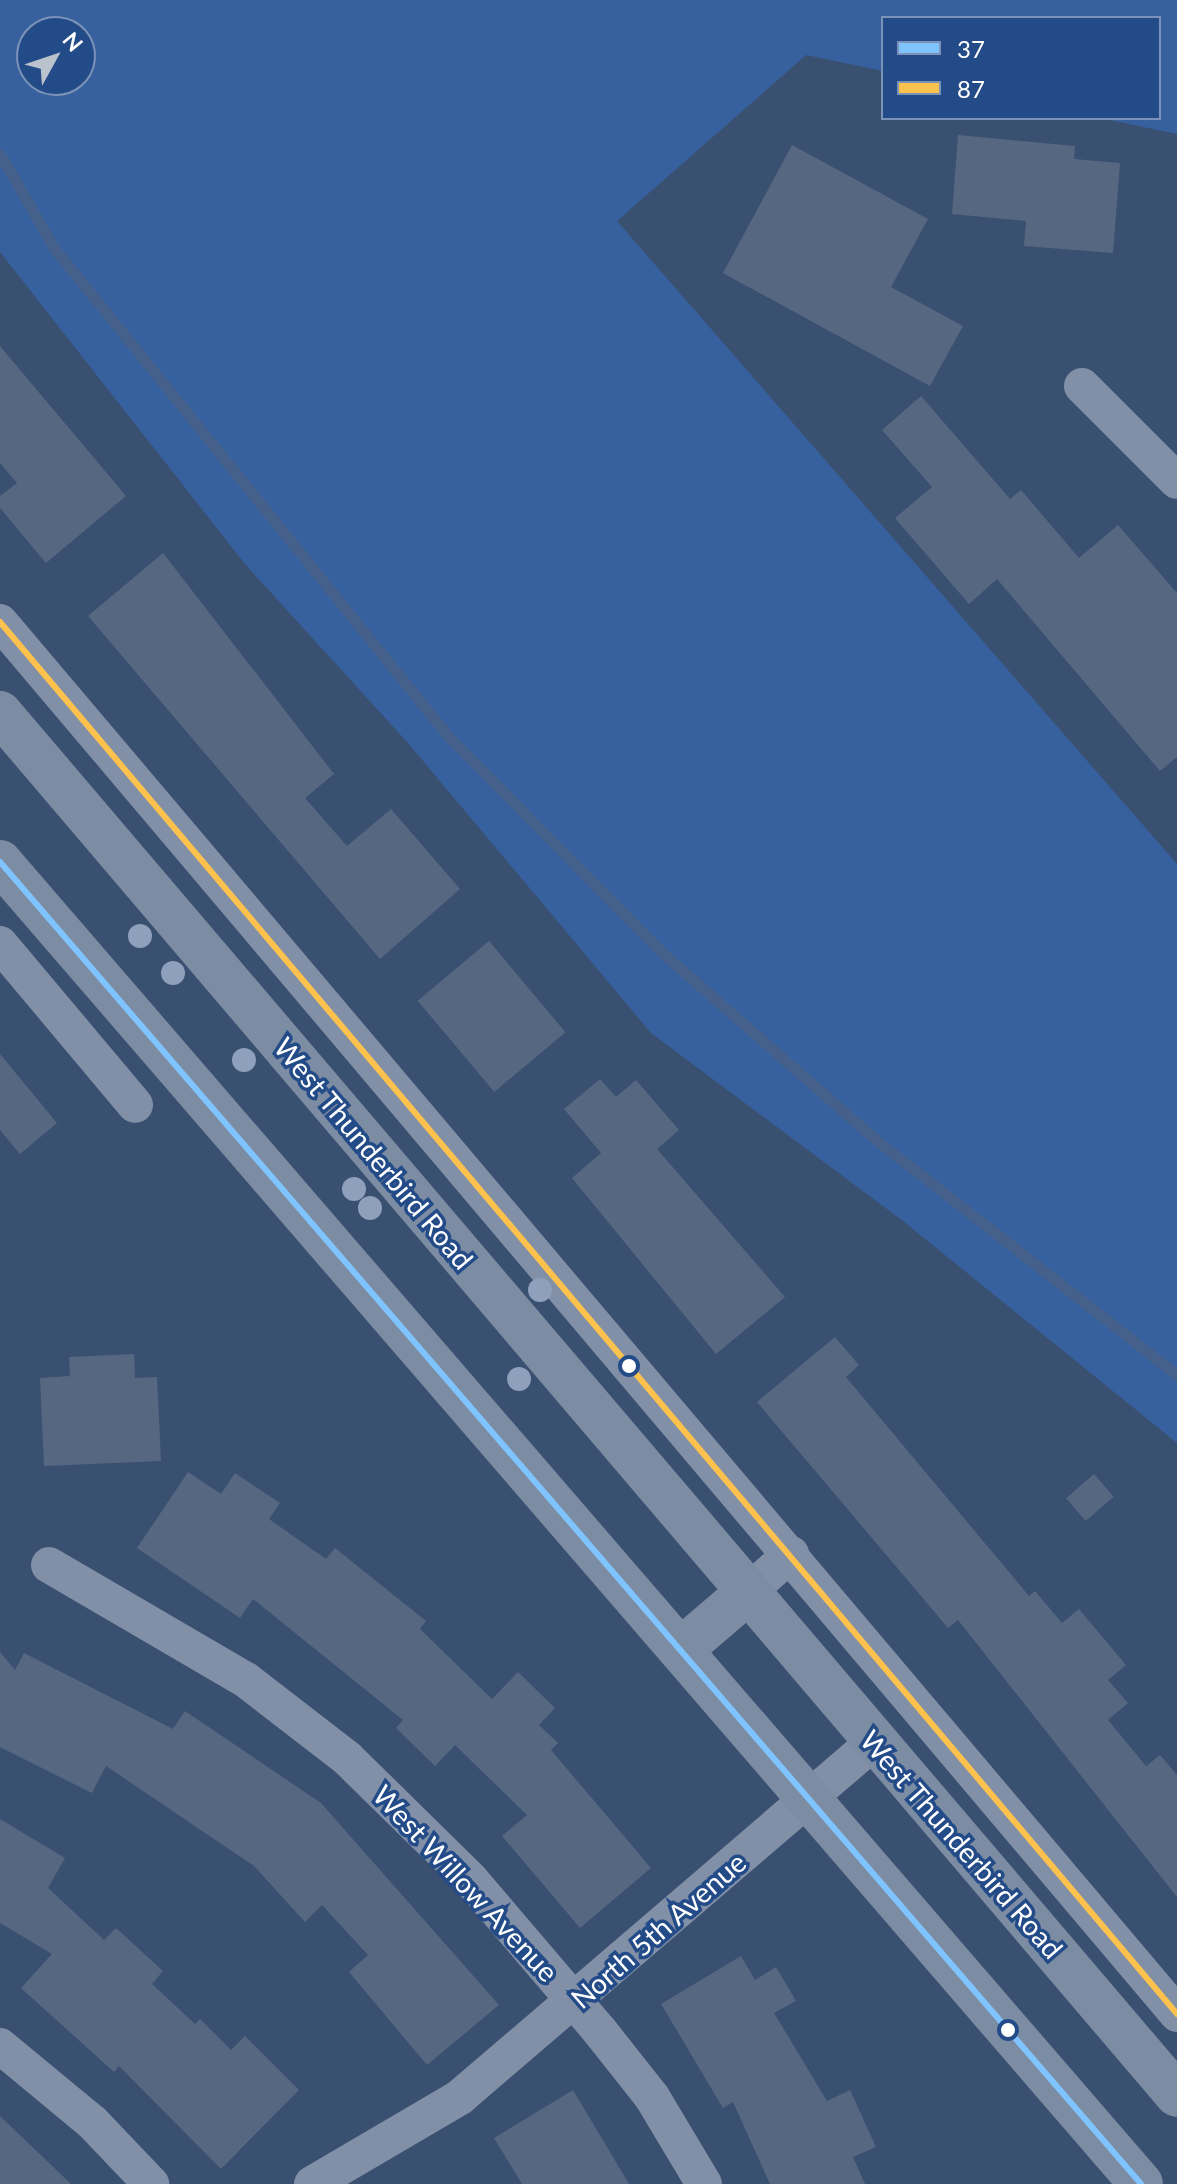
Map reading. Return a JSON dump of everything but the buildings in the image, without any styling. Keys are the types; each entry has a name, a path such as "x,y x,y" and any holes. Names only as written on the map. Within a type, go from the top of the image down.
{"main road":[{"name":"West Thunderbird Road","path":"0,713 1177,2095"},
{"path":"0,862 684,1647 1141,2184"},
{"path":"684,1647 747,1593"}],"street":[{"path":"1082,386 1177,481"},
{"name":"West Thunderbird Road","path":"0,622 1177,2014"},
{"path":"0,944 135,1105"},
{"path":"747,1593 791,1554"},
{"name":"West Willow Avenue","path":"49,1565 246,1680 347,1758 470,1879 575,2002 652,2097 704,2184"},
{"name":"North 5th Avenue","path":"312,2184 447,2106 575,2002 874,1742"},
{"path":"0,2046 92,2122 151,2184"}],"shaded area":[{"path":"0,0 1177,0 1177,134 1110,120 1161,120 1161,16 881,16 881,71 806,55 617,221 1177,864 1177,1443 903,1221 651,1033 408,743 245,564 0,252"}],"waterway":[{"path":"0,154 54,248 448,736 666,956 875,1139 1177,1375"}],"transit line":[{"name":"87","path":"0,622 1177,2014"},
{"name":"37","path":"0,862 1141,2184"}]}
